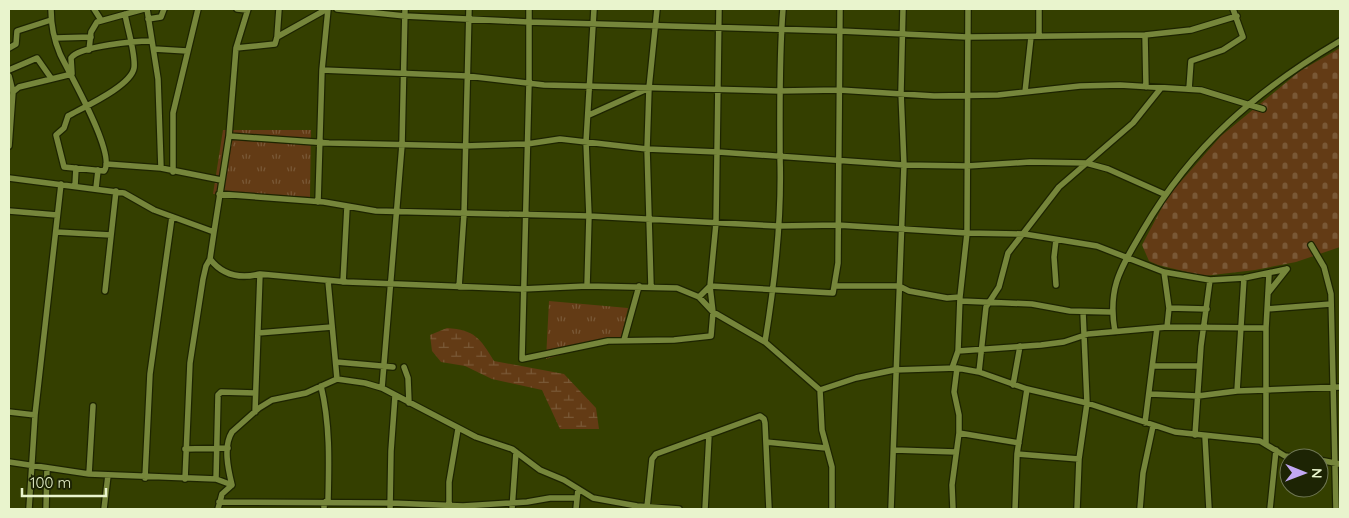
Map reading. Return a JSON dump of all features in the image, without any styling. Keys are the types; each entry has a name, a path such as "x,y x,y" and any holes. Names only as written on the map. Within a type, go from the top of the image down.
{"street":[{"path":"51,9 51,20 55,38 87,105 97,127 106,164 105,171 64,167 56,135 64,128 68,116 87,105 130,77 134,67 125,14"},
{"path":"94,9 101,20"},
{"path":"89,50 93,27 101,20 145,9 154,49 158,79 161,168"},
{"path":"148,19 161,17 164,9"},
{"path":"173,172 173,113 198,9"},
{"path":"185,479 190,360 206,266 210,259 229,136 236,48 247,9 237,9"},
{"path":"236,48 274,44 279,9"},
{"path":"276,37 327,9"},
{"path":"318,202 318,142 327,9"},
{"path":"337,9 405,16 528,22 840,31 967,37 1145,35 1191,30 1237,16"},
{"path":"382,388 398,211 402,145 405,9"},
{"path":"459,287 464,214 464,146 468,19 470,9"},
{"path":"529,9 522,359 594,343 624,340 674,340 711,336 714,312 710,286 716,223 718,152 719,9"},
{"path":"587,286 589,216 586,142 594,9"},
{"path":"651,286 647,149 649,88 657,9"},
{"path":"765,342 773,289 778,226 782,9"},
{"path":"710,286 833,293 836,286 840,9"},
{"path":"890,509 894,450 894,370 904,165 901,92 904,9"},
{"path":"953,509 952,485 959,433 959,416 954,392 954,368 958,351 960,299 968,233 968,9"},
{"path":"1039,9 1039,36"},
{"path":"1189,89 1191,61 1223,50 1243,37 1233,9"},
{"path":"9,48 16,44 17,31 51,20"},
{"path":"1145,35 1146,87"},
{"path":"55,38 90,37"},
{"path":"1025,92 1031,37"},
{"path":"72,74 71,58 74,54 130,42 152,40"},
{"path":"1115,332 1111,312 1116,278 1164,194 1217,132 1296,67 1340,41"},
{"path":"154,49 187,52"},
{"path":"9,70 36,58 51,78"},
{"path":"322,70 467,76 529,84 718,90 839,90 901,92 934,96 967,96 1120,85 1205,91 1263,109"},
{"path":"13,92 19,87 72,74"},
{"path":"9,146 10,106 13,92 10,79"},
{"path":"589,115 649,88"},
{"path":"979,372 982,327 988,302 998,287 1008,253 1038,216 1045,202 1086,163 1134,123 1161,88"},
{"path":"159,124 172,124"},
{"path":"229,136 318,142 464,146 526,144 560,139 647,149 904,165 967,166 1030,162 1086,163 1108,169 1164,194"},
{"path":"106,164 161,168 173,172 221,180"},
{"path":"75,186 76,168"},
{"path":"96,188 98,170"},
{"path":"9,178 96,188 128,194 154,210 214,232"},
{"path":"29,509 35,415 61,184"},
{"path":"105,291 116,191"},
{"path":"219,194 318,202 368,211 589,216 778,226 837,225 968,233 1024,234 1097,246 1164,272 1210,280 1244,278 1287,269 1268,293"},
{"path":"343,282 347,207"},
{"path":"9,211 57,215"},
{"path":"145,478 150,374 172,217"},
{"path":"56,232 111,235"},
{"path":"1056,240 1054,257 1056,285"},
{"path":"1312,245 1324,267 1329,282 1337,388 1338,462 1336,509"},
{"path":"210,259 223,273 241,276 260,274 343,282 522,289 651,286 677,288 700,297 714,312 765,342 820,390 822,430 832,467 832,509"},
{"path":"1164,272 1169,308 1167,327"},
{"path":"255,412 260,274"},
{"path":"1266,443 1266,328 1269,274"},
{"path":"1237,391 1244,278"},
{"path":"1195,435 1199,366 1210,280"},
{"path":"328,281 338,379"},
{"path":"624,340 639,286"},
{"path":"700,297 710,286"},
{"path":"836,286 898,286 909,291 947,298 1032,304 1083,312 1111,312"},
{"path":"1267,309 1331,304"},
{"path":"1169,308 1207,309"},
{"path":"1077,509 1079,459 1087,403 1082,336 1083,312"},
{"path":"258,333 332,327"},
{"path":"958,351 1054,343 1088,334 1167,327 1266,328"},
{"path":"1145,423 1150,394 1156,328"},
{"path":"1013,384 1020,346"},
{"path":"336,362 393,366"},
{"path":"1153,366 1199,366"},
{"path":"404,368 408,378 409,403"},
{"path":"820,390 856,378 894,370 954,368 979,372 1027,389 1087,403 1153,426 1195,435 1266,443 1279,452"},
{"path":"232,485 228,466 228,448 232,432 272,400 306,393 338,379 382,388 458,429 516,452 540,470 603,501 637,507 679,509"},
{"path":"322,386 329,441 328,500 324,506"},
{"path":"1150,394 1198,396 1237,391 1337,388"},
{"path":"1015,509 1017,454 1027,389"},
{"path":"216,479 219,392 255,393"},
{"path":"391,506 391,450 396,396"},
{"path":"89,474 93,406"},
{"path":"9,412 35,415"},
{"path":"647,506 652,458 760,416 764,418 768,509"},
{"path":"1140,509 1143,473 1153,426"},
{"path":"449,507 449,482 458,429"},
{"path":"959,433 1019,443"},
{"path":"705,509 709,435"},
{"path":"1204,436 1208,509"},
{"path":"766,442 826,448"},
{"path":"185,449 228,448"},
{"path":"894,450 956,452"},
{"path":"1270,509 1276,450"},
{"path":"512,506 516,452"},
{"path":"1017,454 1079,459"},
{"path":"9,462 89,474 145,478 216,479 232,485"},
{"path":"46,509 47,468"},
{"path":"104,509 108,475"},
{"path":"218,509 222,494 232,485"},
{"path":"576,509 578,489"},
{"path":"219,502 324,506 449,507 512,506 550,498 576,498"}],"green space":[{"path":"1340,48 1340,247 1296,262 1255,270 1204,276 1149,261 1142,245 1168,196 1221,136 1300,71"},
{"path":"223,130 311,130 310,197 213,194"},
{"path":"549,301 628,308 621,338 546,359"},
{"path":"447,328 464,331 476,337 485,346 494,361 564,374 596,408 599,429 560,429 542,390 492,379 465,366 441,362 432,351 430,335"}]}
